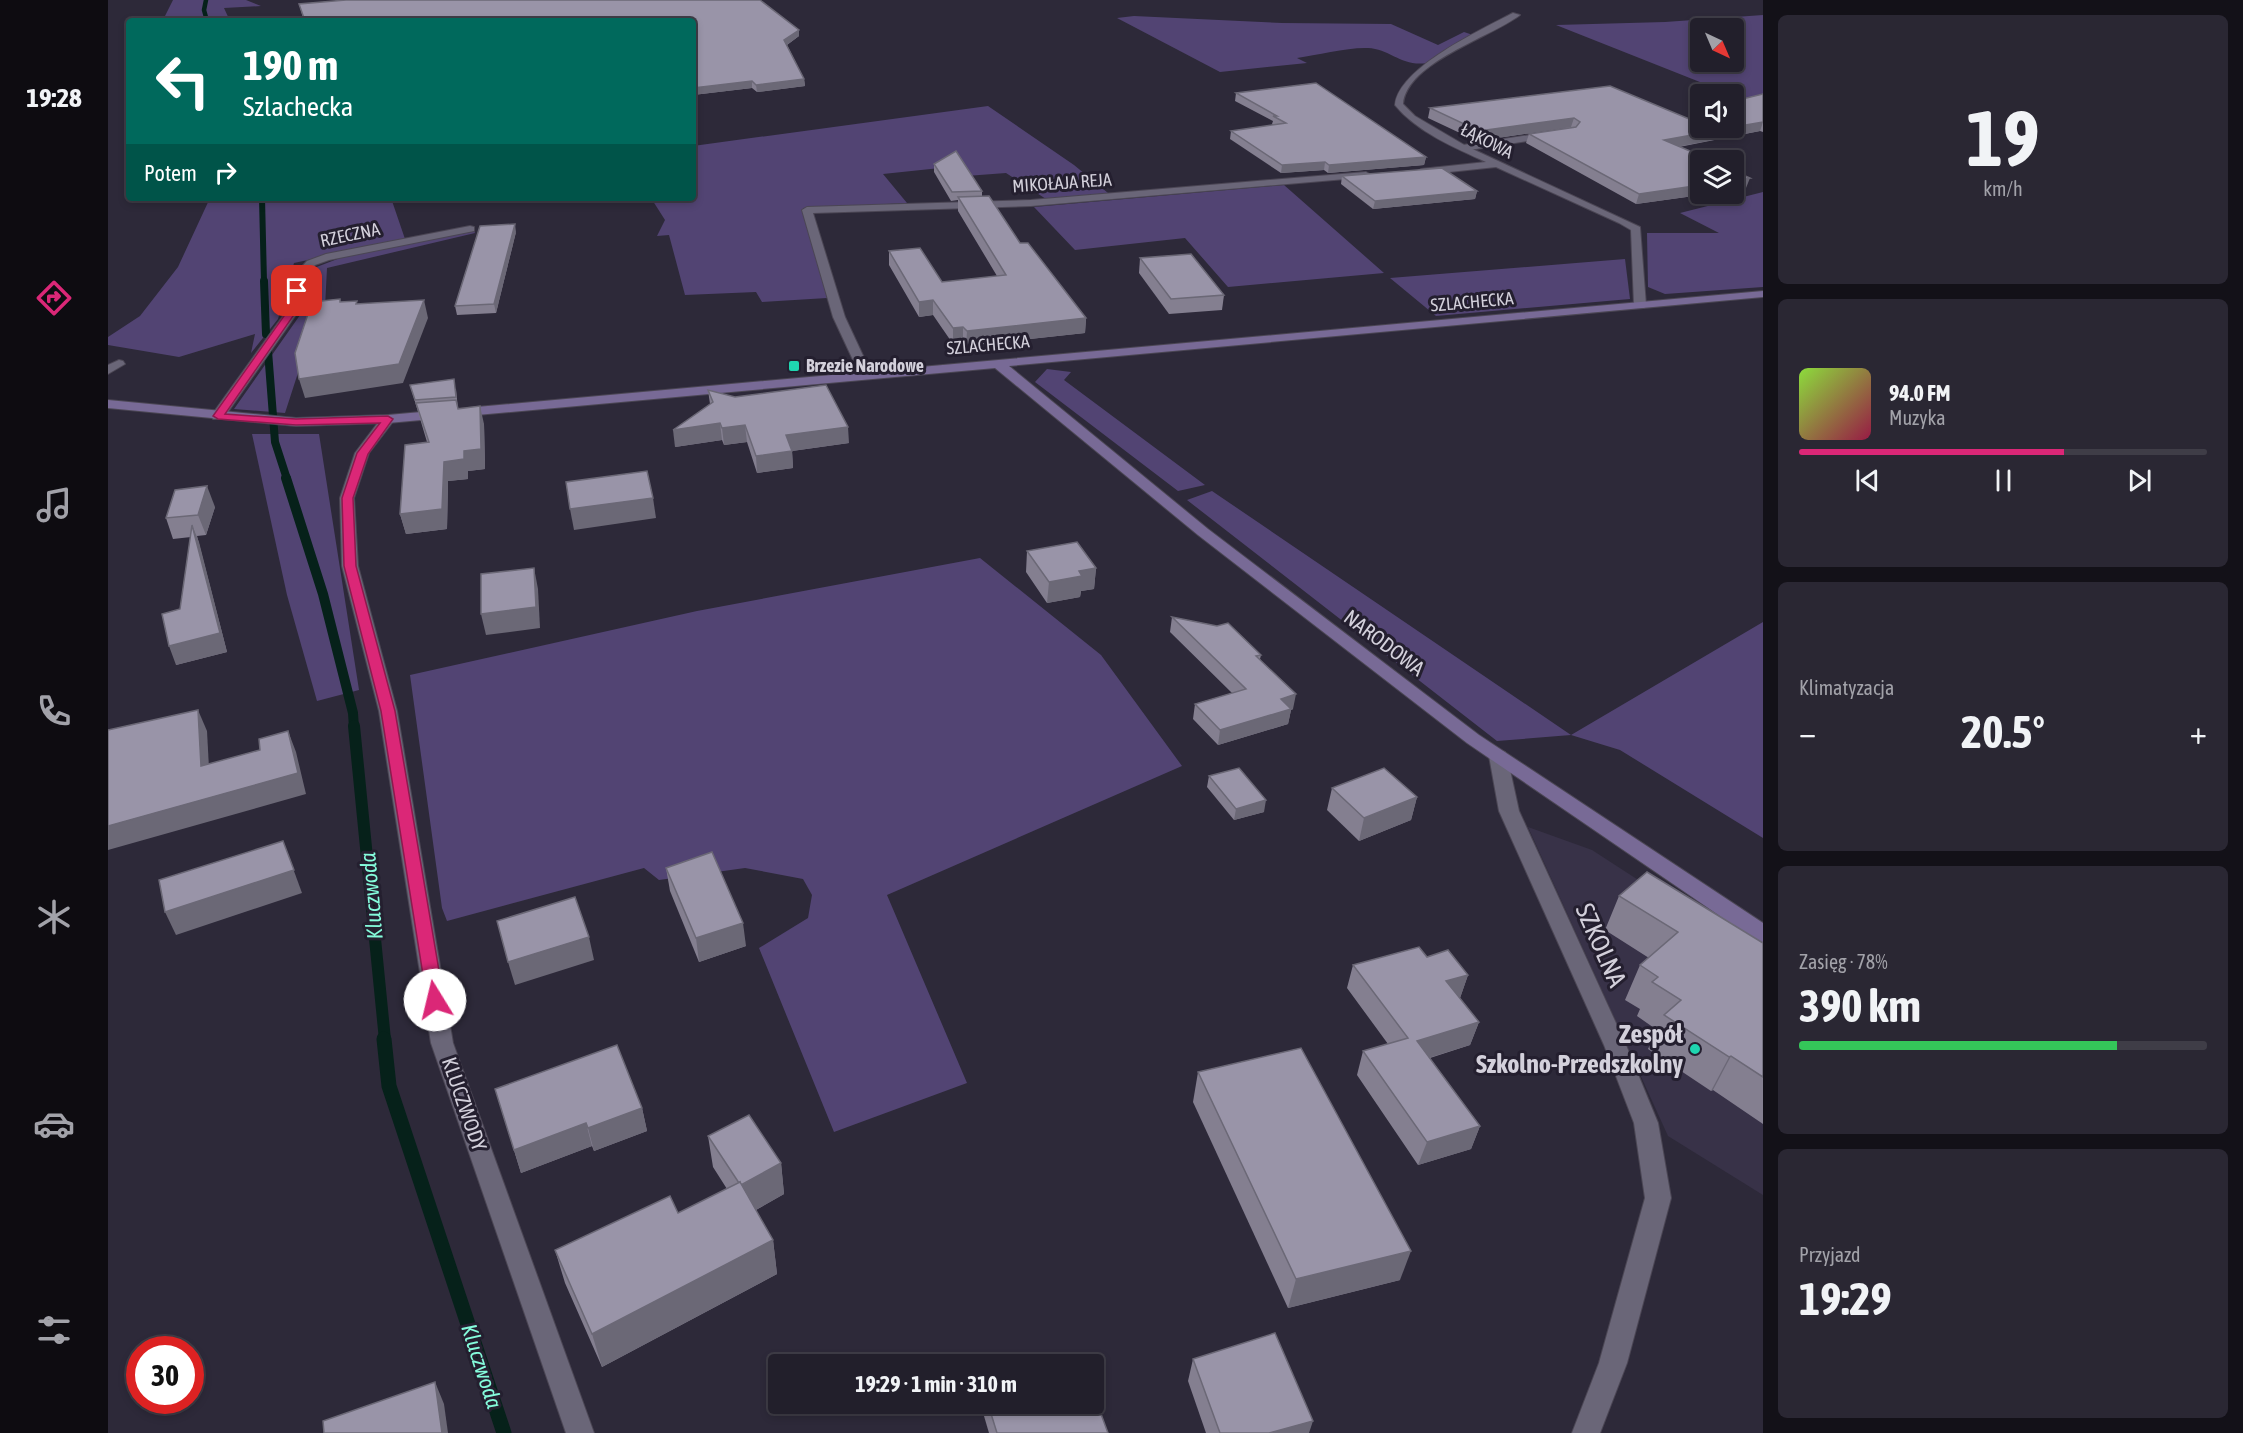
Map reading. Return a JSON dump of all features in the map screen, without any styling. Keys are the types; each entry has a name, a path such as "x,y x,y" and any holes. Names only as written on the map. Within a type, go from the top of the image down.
{"street":[{"name":"ŁĄKOWA","path":"1516,15 1464,44 1405,87 1399,102 1401,110 1494,164 1623,221 1636,229 1640,305"},
{"path":"1463,148 1562,133"},
{"path":"1413,172 1494,164"},
{"name":"MIKOŁAJA REJA","path":"866,375 840,317 807,210 1031,203 1379,175"},
{"name":"RZECZNA","path":"218,416 294,309 301,274 311,263 326,257 470,229"},
{"name":"SZLACHECKA","path":"108,404 296,422 388,419 1763,294"},
{"name":"NARODOWA","path":"996,362 1203,532 1335,635 1498,756 1763,934"},
{"name":"KLUCZWODY","path":"388,419 362,453 347,498 350,566 388,711 442,1043 580,1433"},
{"name":"SZKOLNA","path":"1498,756 1509,811 1615,1045 1646,1123 1658,1198 1613,1363 1586,1433"}],"shaded area":[{"path":"173,0 246,0 261,6 224,8 229,18 165,18"},
{"path":"1763,15 1763,107 1744,99 1744,84 1705,84 1556,25 1690,20 1690,72 1744,72 1744,18 1721,18"},
{"path":"1134,16 1282,23 1391,24 1438,45 1464,32 1473,35 1427,63 1418,64 1376,49 1360,48 1297,58 1307,63 1220,72 1117,18"},
{"path":"988,106 1074,165 1108,193 1046,199 1006,173 953,177 940,168 883,174 907,203 803,208 827,298 762,302 756,292 685,295 669,235 657,236 665,220 653,201 696,201 696,146"},
{"path":"1284,185 1384,273 1228,287 1185,238 1075,250 1034,207"},
{"path":"1763,192 1763,287 1665,294 1648,287 1647,233 1719,233 1680,213 1716,204 1744,204 1744,197"},
{"path":"209,201 392,201 405,239 294,263 278,319 251,353 255,334 179,357 108,345 108,337 140,316 178,267"},
{"path":"474,231 475,233 327,268 325,307 319,308 285,413 234,409 305,308 314,268 340,258"},
{"path":"1625,259 1630,299 1436,316 1390,278"},
{"path":"1047,369 1071,372 1064,380 1205,485 1178,491 1035,382"},
{"path":"252,434 319,434 359,690 317,701 287,595"},
{"path":"1212,491 1571,735 1497,741 1187,500"},
{"path":"980,558 1101,655 1182,766 887,895 967,1083 834,1132 759,948 808,918 812,895 803,879 745,868 659,880 644,868 447,921 442,908 410,675 697,611"},
{"path":"1763,622 1763,838 1620,750 1571,735"},
{"name":"Zespół Szkolno-Przedszkolny","path":"1528,827 1592,850 1763,961 1763,1195 1668,1136"}],"building":[{"path":"346,0 760,0 799,30 784,40 804,79 756,85 752,81 696,88 696,18 304,18 299,4"},
{"path":"1316,83 1426,157 1329,165 1325,162 1282,165 1231,131 1286,123 1236,93"},
{"path":"1610,86 1690,119 1690,135 1664,140 1690,151 1690,187 1639,194 1529,134 1576,127 1580,122 1574,118 1479,131 1430,108"},
{"path":"1763,94 1763,122 1744,125 1744,99"},
{"path":"956,151 982,191 952,192 934,164"},
{"path":"1442,168 1477,191 1375,201 1342,176"},
{"path":"989,196 1020,243 1028,243 1086,318 967,331 963,327 953,328 933,300 919,302 889,251 920,248 942,282 1006,275 958,197"},
{"path":"515,224 494,304 455,306 480,226"},
{"path":"1191,254 1224,295 1171,299 1140,258"},
{"path":"340,299 340,302 357,301 356,304 424,300 399,364 299,379 295,353 312,302"},
{"path":"454,379 456,397 415,400 410,385"},
{"path":"826,385 848,427 786,435 792,451 756,456 745,425 722,428 720,423 673,430 713,402 708,390 735,397"},
{"path":"456,400 458,409 480,406 481,449 464,451 464,459 444,462 442,509 400,514 405,445 429,442 416,403"},
{"path":"647,471 653,498 570,509 566,482"},
{"path":"207,486 198,515 166,518 175,490"},
{"path":"192,525 220,633 169,646 162,614 180,609"},
{"path":"1077,542 1096,568 1079,571 1082,576 1049,582 1027,551"},
{"path":"534,568 536,607 481,614 481,574"},
{"path":"1172,617 1217,626 1228,623 1261,655 1256,656 1296,694 1281,699 1291,709 1220,730 1195,704 1246,689"},
{"path":"198,710 201,766 260,750 259,739 288,731 298,773 108,826 108,730"},
{"path":"1239,768 1266,800 1236,809 1209,776"},
{"path":"1384,768 1417,797 1364,818 1332,788"},
{"path":"283,841 294,870 165,912 159,880"},
{"path":"712,852 743,923 696,938 666,868"},
{"path":"1647,872 1763,943 1763,1077 1664,1015 1681,1000 1652,982 1658,977 1640,965 1678,932 1619,896"},
{"path":"575,897 589,937 508,962 497,921"},
{"path":"1419,947 1427,957 1448,950 1468,975 1446,981 1479,1022 1417,1041 1480,1126 1427,1142 1363,1051 1408,1038 1353,965"},
{"path":"617,1045 642,1108 588,1128 586,1123 514,1150 495,1089"},
{"path":"1301,1048 1411,1251 1296,1279 1198,1072"},
{"path":"749,1115 781,1163 741,1185 708,1136"},
{"path":"740,1182 773,1240 592,1334 555,1250 670,1196 678,1213"},
{"path":"1275,1333 1313,1421 1269,1433 1220,1433 1193,1359"},
{"path":"435,1382 442,1433 324,1433 323,1421"},
{"path":"991,1414 1101,1414 1108,1433 997,1433"}],"waterway":[{"name":"Kluczwoda","path":"206,0 204,10 206,18"},
{"name":"Kluczwoda","path":"262,201 264,282"},
{"name":"Kluczwoda","path":"264,281 266,334"},
{"name":"Kluczwoda","path":"268,351 275,442 287,479"},
{"name":"Kluczwoda","path":"286,478 323,594 353,713 354,728"},
{"name":"Kluczwoda","path":"354,726 385,1040"},
{"name":"Kluczwoda","path":"384,1039 389,1086 504,1433"}],"place":[{"name":"Brzezie Narodowe","path":"794,366"},
{"name":"Zespół Szkolno-Przedszkolny","path":"1695,1049"}],"route":[{"path":"297,291 294,309 218,416 296,422 388,419 362,453 347,498 350,566 388,711 435,1000"}]}
